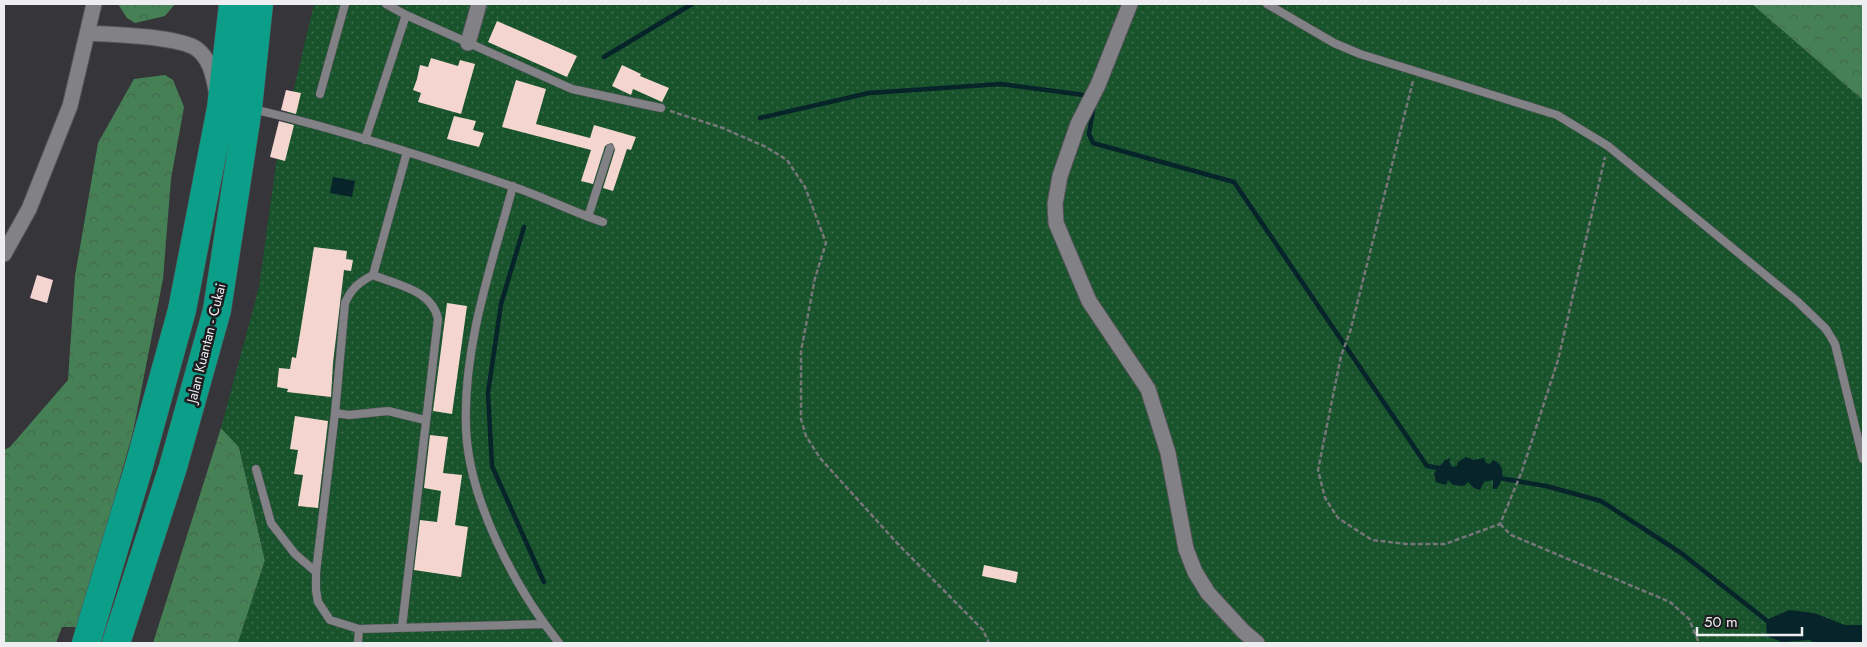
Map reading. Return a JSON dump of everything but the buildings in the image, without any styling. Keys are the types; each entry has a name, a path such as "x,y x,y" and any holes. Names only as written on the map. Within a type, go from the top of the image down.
{"highway":[{"name":"Jalan Kuantan - Cukai","path":"116,643 174,467 217,310 234,108 233,4"},
{"name":"Jalan Kuantan - Cukai","path":"86,643 140,466 260,4"}],"street":[{"path":"4,254 29,209 70,106 89,32 94,4"},
{"path":"468,43 479,4"},
{"path":"1130,4 1098,85 1078,124 1060,176 1055,204 1056,223 1089,301 1148,390 1168,453 1186,548 1195,572 1208,593 1243,631 1258,643"},
{"path":"89,32 178,41 196,48 207,59 234,108"}],"lane":[{"path":"320,94 344,4"},
{"path":"386,4 406,15 572,89 661,108"},
{"path":"1267,4 1351,50 1388,64 1416,70 1557,115 1608,146 1797,301 1826,329 1835,344 1863,459"},
{"path":"365,140 406,15"},
{"path":"234,108 407,152 513,186 603,222"},
{"path":"588,217 610,148"},
{"path":"407,152 372,275 362,280 350,291 345,303 335,413 316,572 318,602 330,620 359,629 543,624"},
{"path":"513,186 480,310 469,373 466,427 473,474 488,519 520,585 543,624 559,643"},
{"path":"372,275 430,299 438,319 402,627"},
{"path":"335,413 349,415 388,411 425,420"},
{"path":"256,469 271,523 295,554 316,572"},
{"path":"358,643 359,629"}],"path":[{"path":"1416,70 1350,332 1341,356 1318,470 1325,498 1338,518 1372,540 1406,544 1445,544 1500,524 1522,471 1558,360 1608,146"},
{"path":"661,108 723,128 766,147 787,160 805,187 826,243 815,278 801,351 802,419 806,436 820,458 897,543 983,630 990,643"},
{"path":"1500,524 1511,535 1670,602 1688,620 1699,643"}],"green space":[{"path":"118,4 175,4 165,16 135,23 127,18"},
{"path":"314,4 1752,4 1863,100 1863,643 238,643 265,560 239,447 221,428 259,287 276,164"},
{"path":"1731,4 1863,4 1863,409"},
{"path":"165,75 173,80 184,107 171,179 163,279 133,432 78,627 62,627 56,643 4,643 4,450 10,447 68,380 75,276 98,143 134,79"},
{"path":"221,428 239,447 265,561 238,643 153,643"}],"water":[{"path":"333,177 355,181 352,197 330,193"},
{"path":"1466,457 1474,460 1484,458 1486,463 1490,464 1493,460 1500,466 1502,469 1501,481 1497,489 1493,489 1493,480 1484,482 1480,490 1474,488 1468,482 1464,486 1453,485 1448,480 1446,485 1436,482 1434,473 1445,460 1451,458 1449,461 1452,467 1457,466 1458,462"},
{"path":"1789,610 1814,613 1845,625 1863,625 1863,643 1814,643 1810,640 1782,642 1767,636 1766,620"}],"waterway":[{"path":"604,57 692,4"},
{"path":"760,118 869,93 1001,84 1084,95 1089,99"},
{"path":"1094,104 1089,134 1093,143 1234,182 1427,466 1444,469"},
{"path":"524,227 501,304 488,393 492,466 544,582"},
{"path":"1499,478 1546,486 1601,501 1681,553 1766,620"}]}
